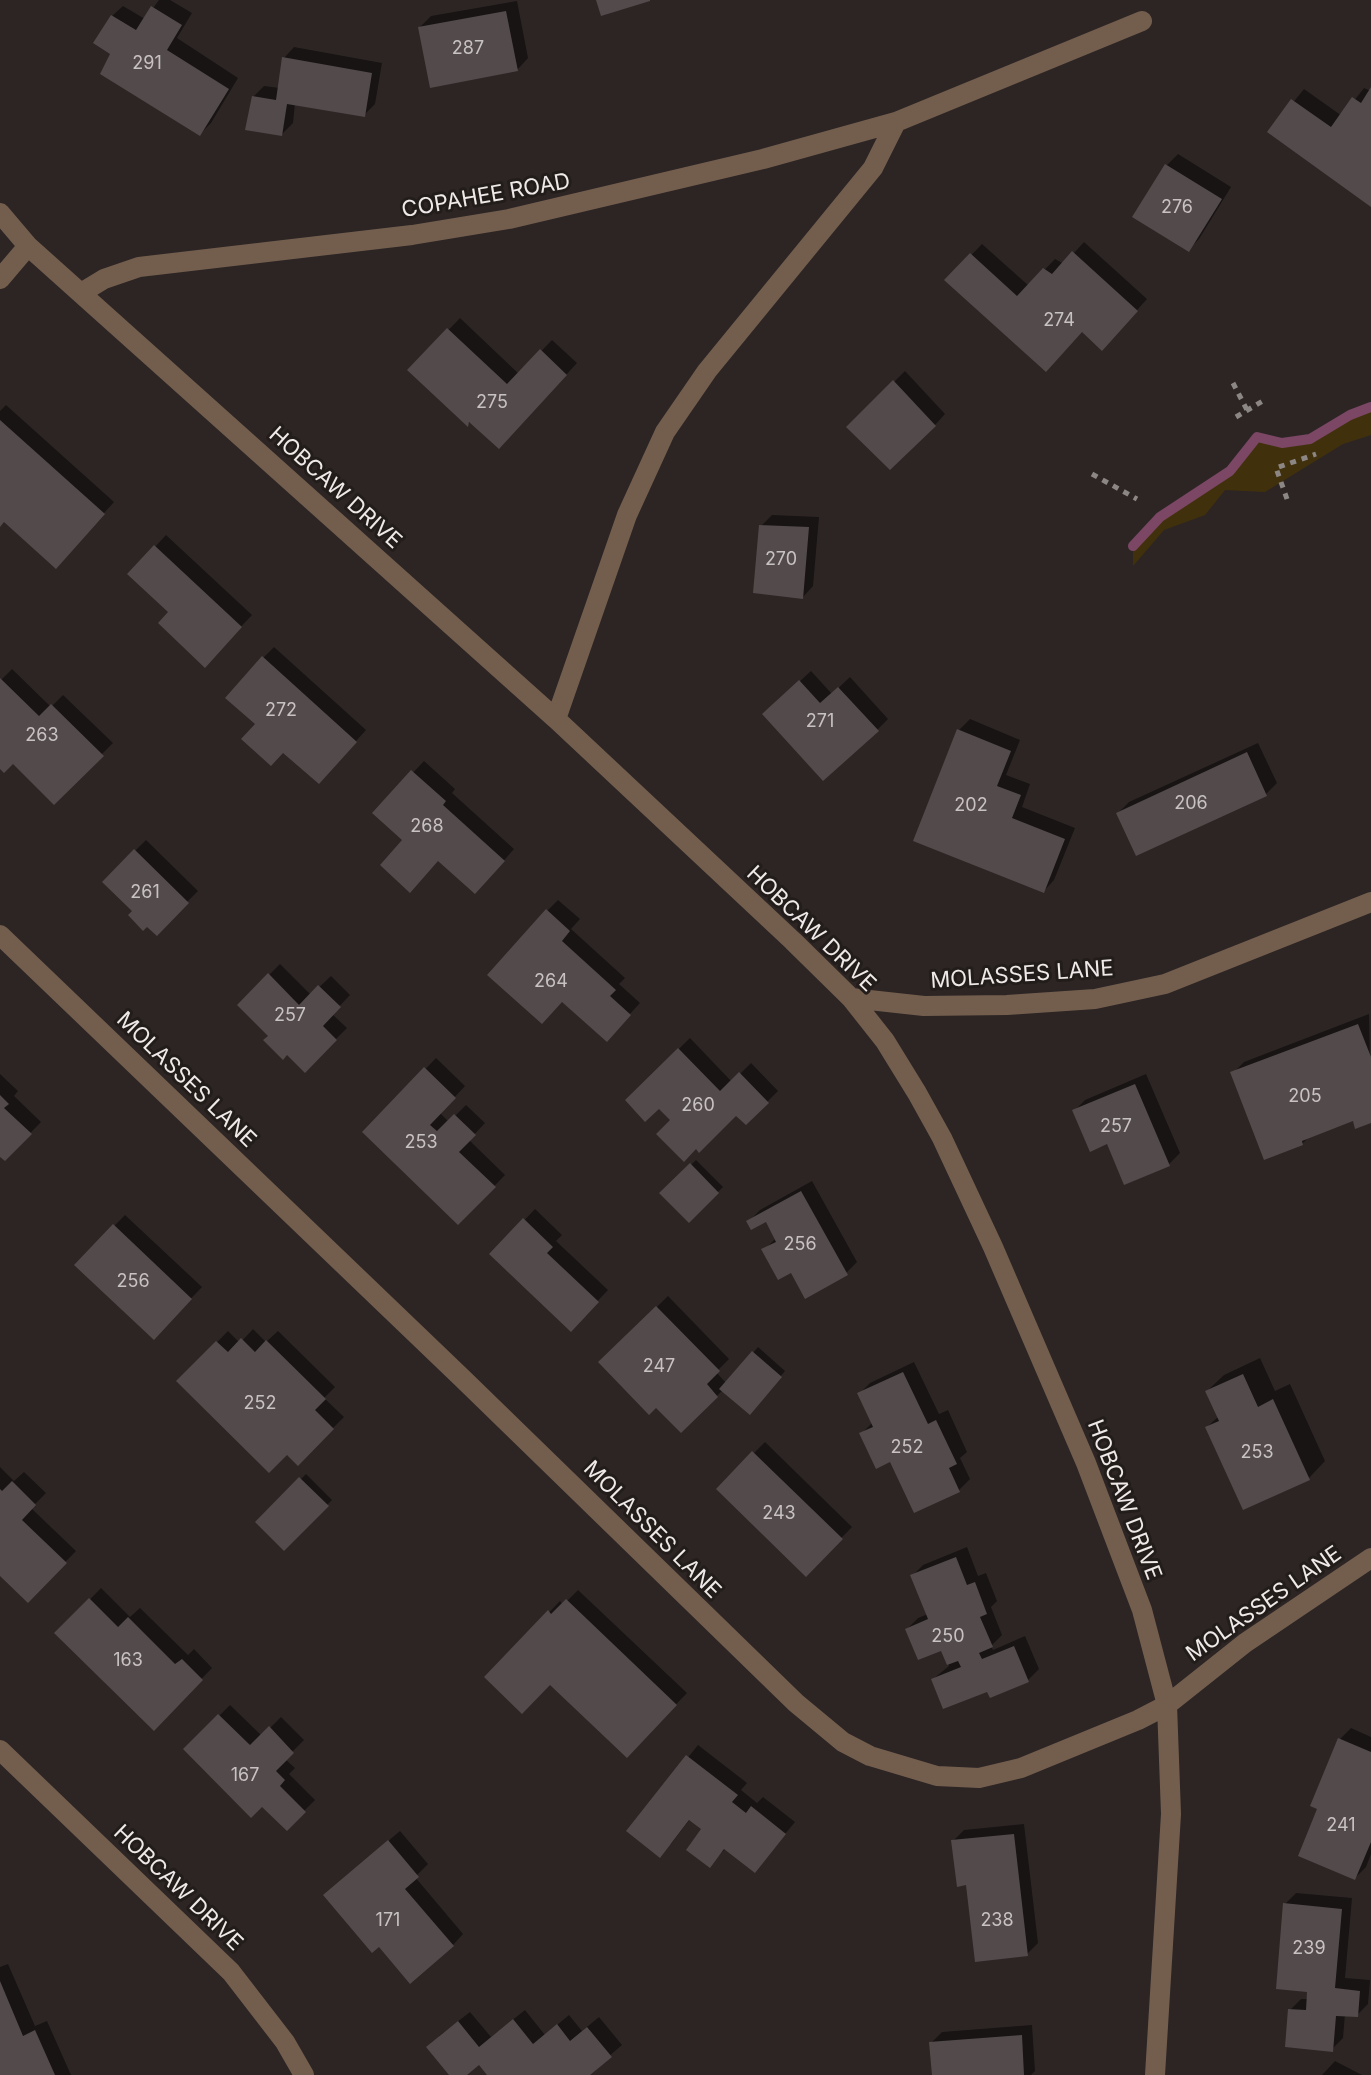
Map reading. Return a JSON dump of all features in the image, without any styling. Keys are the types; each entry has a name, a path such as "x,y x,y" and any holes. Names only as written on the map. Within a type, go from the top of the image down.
{"street":[{"name":"COPAHEE ROAD","path":"81,293 104,279 139,267 412,235 509,219 763,159 896,122 1142,21"},
{"path":"556,719 627,515 665,432 707,371 873,168 896,122"},
{"name":"HOBCAW DRIVE","path":"0,213 28,246 556,719 851,998 885,1041 942,1138 993,1247 1086,1463 1142,1610 1167,1705 1171,1814 1155,2075"},
{"path":"0,279 28,246"},
{"name":"MOLASSES LANE","path":"851,998 924,1006 1095,999 1165,984 1371,902"},
{"name":"MOLASSES LANE","path":"0,935 796,1703 843,1742 870,1756 937,1776 979,1778 1021,1768 1167,1705 1245,1643 1371,1558"},
{"name":"HOBCAW DRIVE","path":"0,1750 231,1972 285,2042 304,2075"}],"path":[{"path":"1233,383 1247,410"},
{"path":"1236,417 1266,399"},
{"path":"1287,499 1276,468 1316,454"},
{"path":"1092,474 1137,499"}],"shaded area":[{"path":"1371,407 1371,435 1343,444 1265,492 1225,490 1205,515 1164,530 1133,566 1133,546 1160,517 1230,471 1257,437 1276,442 1310,439 1350,415"}],"building":[{"path":"596,0 650,0 650,1 601,16"},
{"path":"151,6 182,25 167,50 229,89 200,136 100,74 110,54 93,43 111,15 136,30"},
{"path":"506,11 518,71 430,88 418,27"},
{"path":"282,57 372,73 365,117 287,104 282,136 245,130 252,96 276,100"},
{"path":"1371,87 1371,207 1267,132 1291,99 1331,127 1352,97 1361,103"},
{"path":"1165,164 1222,199 1189,252 1132,217"},
{"path":"1072,251 1138,311 1102,351 1082,332 1046,372 944,280 970,253 1017,296 1043,268 1052,274"},
{"path":"447,328 507,384 540,349 567,375 499,449 469,422 468,427 407,370"},
{"path":"893,380 936,426 890,470 846,427"},
{"path":"0,420 105,514 56,569 4,522 0,527"},
{"path":"759,525 809,527 803,599 753,593"},
{"path":"154,545 242,627 205,668 158,623 168,612 127,574"},
{"path":"262,656 357,742 319,784 283,753 271,766 241,739 255,724 225,698"},
{"path":"0,678 39,716 51,704 104,756 54,805 13,764 4,773 0,769"},
{"path":"799,680 820,703 838,687 879,731 823,781 762,714"},
{"path":"957,729 1011,751 997,786 1021,795 1012,818 1065,839 1044,893 913,841"},
{"path":"1247,752 1267,796 1136,856 1116,813"},
{"path":"411,770 446,801 443,805 505,861 475,894 438,861 410,893 380,865 402,840 372,813"},
{"path":"134,849 189,903 157,936 147,927 143,931 128,915 132,911 102,882"},
{"path":"546,909 570,931 562,941 616,990 610,996 631,1015 607,1042 562,1002 542,1024 487,975"},
{"path":"268,973 299,1005 318,985 341,1007 323,1026 337,1040 305,1073 287,1055 283,1060 263,1040 268,1036 237,1005"},
{"path":"1358,1024 1371,1057 1371,1123 1355,1129 1353,1121 1264,1160 1230,1072"},
{"path":"678,1048 720,1091 739,1072 769,1103 746,1125 736,1116 699,1153 696,1149 684,1162 656,1134 670,1120 659,1109 645,1122 625,1100"},
{"path":"424,1067 456,1098 430,1125 437,1131 454,1114 476,1135 459,1152 496,1187 458,1225 362,1132"},
{"path":"1135,1084 1170,1166 1124,1185 1107,1144 1090,1152 1072,1110"},
{"path":"0,1095 9,1104 4,1108 32,1134 5,1161 0,1157"},
{"path":"690,1163 719,1193 689,1223 659,1193"},
{"path":"801,1191 848,1275 805,1299 791,1273 778,1280 761,1249 776,1242 766,1222 751,1230 746,1221"},
{"path":"523,1218 553,1247 547,1253 599,1302 571,1332 489,1254"},
{"path":"113,1224 192,1299 154,1340 74,1265"},
{"path":"656,1306 720,1371 707,1384 718,1397 681,1433 656,1408 649,1415 598,1362"},
{"path":"241,1338 255,1352 266,1340 326,1399 315,1410 334,1429 298,1466 287,1455 269,1473 176,1381 216,1341 228,1352"},
{"path":"752,1351 782,1377 750,1415 719,1389"},
{"path":"903,1372 928,1424 936,1420 957,1464 949,1468 960,1492 914,1513 890,1462 876,1469 859,1433 873,1427 857,1393"},
{"path":"1243,1374 1258,1407 1273,1399 1310,1480 1243,1510 1205,1427 1219,1421 1205,1391"},
{"path":"752,1451 843,1539 806,1577 716,1489"},
{"path":"299,1477 329,1506 284,1551 255,1522"},
{"path":"12,1481 36,1505 22,1520 67,1563 28,1603 0,1576 0,1489 2,1491"},
{"path":"956,1557 967,1585 975,1582 987,1614 980,1617 993,1647 979,1653 982,1659 1014,1646 1029,1682 990,1698 987,1692 943,1709 931,1679 961,1667 958,1661 947,1665 941,1651 918,1660 905,1629 928,1619 910,1575"},
{"path":"89,1598 118,1627 128,1617 175,1664 182,1659 203,1680 154,1731 54,1633"},
{"path":"566,1599 677,1705 627,1758 550,1685 522,1714 484,1677 548,1610 551,1614"},
{"path":"218,1714 250,1745 269,1726 294,1753 276,1771 285,1780 280,1786 306,1812 287,1831 262,1807 251,1818 183,1749"},
{"path":"1338,1738 1371,1752 1371,1842 1355,1880 1298,1856 1317,1809 1310,1806"},
{"path":"686,1755 738,1795 732,1802 746,1813 751,1806 786,1834 755,1873 724,1849 710,1868 686,1850 701,1829 689,1820 660,1858 626,1831"},
{"path":"1014,1834 1028,1956 975,1962 966,1885 957,1887 951,1840"},
{"path":"388,1840 419,1877 405,1889 454,1946 410,1984 379,1947 372,1953 323,1895"},
{"path":"1283,1903 1342,1909 1335,1988 1360,1991 1358,2017 1336,2016 1333,2052 1285,2047 1288,2009 1306,2010 1307,1992 1276,1989"},
{"path":"0,1981 23,2036 35,2030 55,2075 0,2075"},
{"path":"513,2019 533,2044 557,2024 570,2041 587,2027 612,2057 590,2075 487,2075 479,2065 467,2075 449,2075 426,2047 458,2021 479,2047"},
{"path":"1022,2035 1024,2075 932,2075 929,2042"}],"waterway":[{"path":"1133,546 1160,517 1230,471 1257,437 1282,443 1310,439 1350,415 1371,407"}]}
